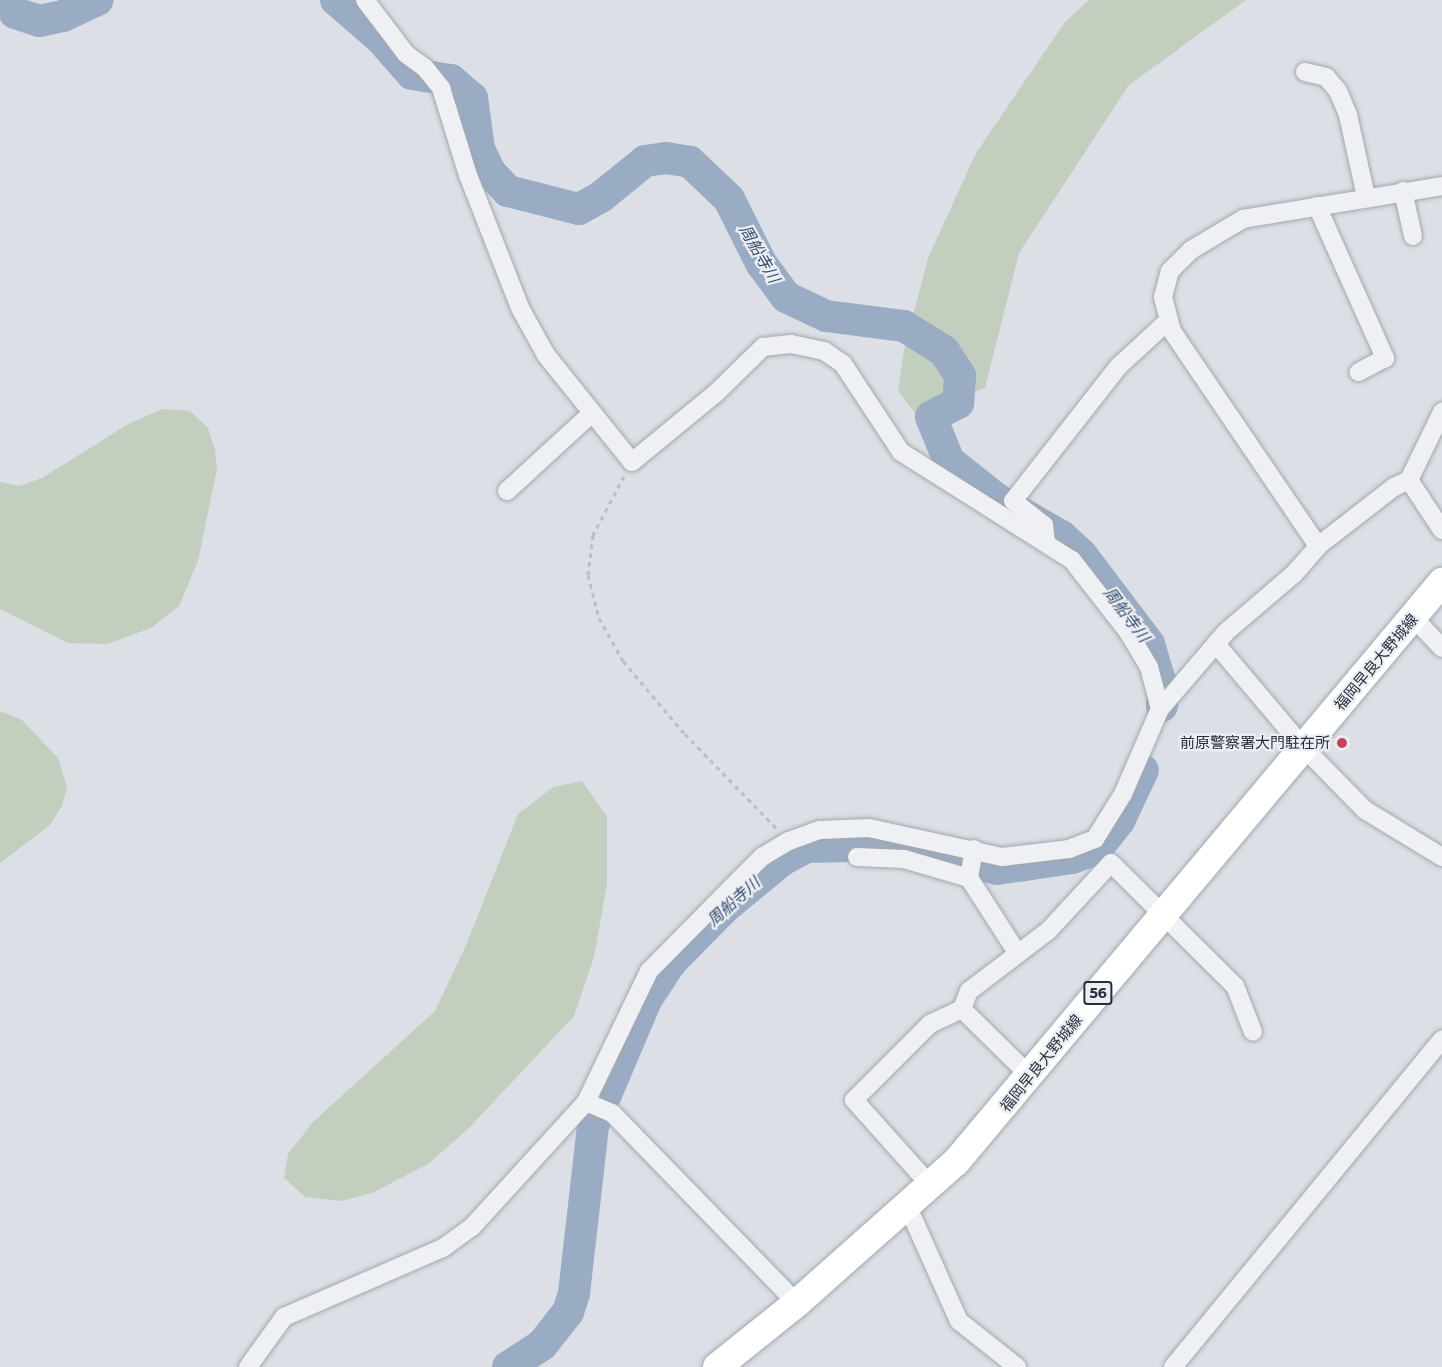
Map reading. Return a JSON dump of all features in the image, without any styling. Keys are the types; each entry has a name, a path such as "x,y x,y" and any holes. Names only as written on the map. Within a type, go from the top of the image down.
{"main road":[{"name":"福岡早良大野城線","path":"717,1367 797,1303 930,1185 979,1138 1163,912 1442,582"}],"street":[{"path":"364,0 406,54 425,68 441,87 468,175 520,308 546,356 632,462 716,393 763,347 791,344 824,351 843,364 901,452 1072,560 1128,632 1149,667 1165,703"},
{"path":"1305,72 1326,77 1338,91 1348,115 1366,197"},
{"path":"1318,546 1197,370 1169,320 1163,297 1170,271 1191,250 1243,219 1442,186"},
{"path":"1403,191 1413,236"},
{"path":"1317,206 1392,354 1359,372"},
{"path":"1046,542 1044,525 1013,501 1119,366 1169,320"},
{"path":"248,1367 284,1317 443,1248 472,1227 586,1102 649,971 762,857 789,841 820,830 868,828 1002,857 1069,849 1095,838 1123,794 1165,703 1216,644 1294,574 1318,546 1394,487 1409,480 1442,412"},
{"path":"507,491 591,414"},
{"path":"1409,480 1442,530"},
{"path":"1413,617 1442,648"},
{"path":"1216,644 1304,748 1365,810 1442,857"},
{"path":"974,852 969,875 1018,954"},
{"path":"857,857 904,859 969,875"},
{"path":"930,1185 854,1100 930,1024 962,1009 969,991 1049,930 1111,862 1235,986 1253,1032"},
{"path":"962,1009 1030,1076"},
{"path":"1173,1367 1442,1039"},
{"path":"586,1102 612,1113 797,1303"},
{"path":"907,1205 959,1322 1017,1367"}],"path":[{"path":"632,462 593,535 588,575 599,618 623,661 686,734 789,841"}],"green space":[{"path":"1089,0 1246,0 1129,85 1019,253 985,388 915,413 898,391 904,350 928,258 976,153 1065,22"},
{"path":"163,409 190,411 208,428 215,450 217,469 198,561 179,606 151,628 107,644 68,643 0,609 0,482 19,486 42,478 130,423"},
{"path":"0,711 22,720 58,758 67,787 62,806 50,825 0,863"},
{"path":"582,781 607,817 607,884 594,957 574,1016 469,1128 428,1164 372,1193 341,1201 305,1197 284,1178 288,1154 313,1122 435,1011 467,943 518,814 553,787"}],"waterway":[{"name":"周船寺川","path":"5,0 15,13 39,21 63,16 97,0"},
{"name":"周船寺川","path":"336,0 380,38 412,74 451,80 472,98 479,149 490,172 508,191 579,209 602,196 645,161 666,158 690,162 729,199 761,263 786,297 826,316 904,326 944,351 960,376 958,403 931,417 949,461 998,500 1061,536 1081,554 1149,644 1163,691 1162,706"},
{"name":"周船寺川","path":"508,1367 542,1345 568,1312 574,1293 593,1125 646,1000 671,962 723,909 782,860 806,847 898,845 997,869 1072,858 1097,849 1119,821 1143,770"}],"place":[{"name":"前原警察署大門駐在所","path":"1342,743"}]}
